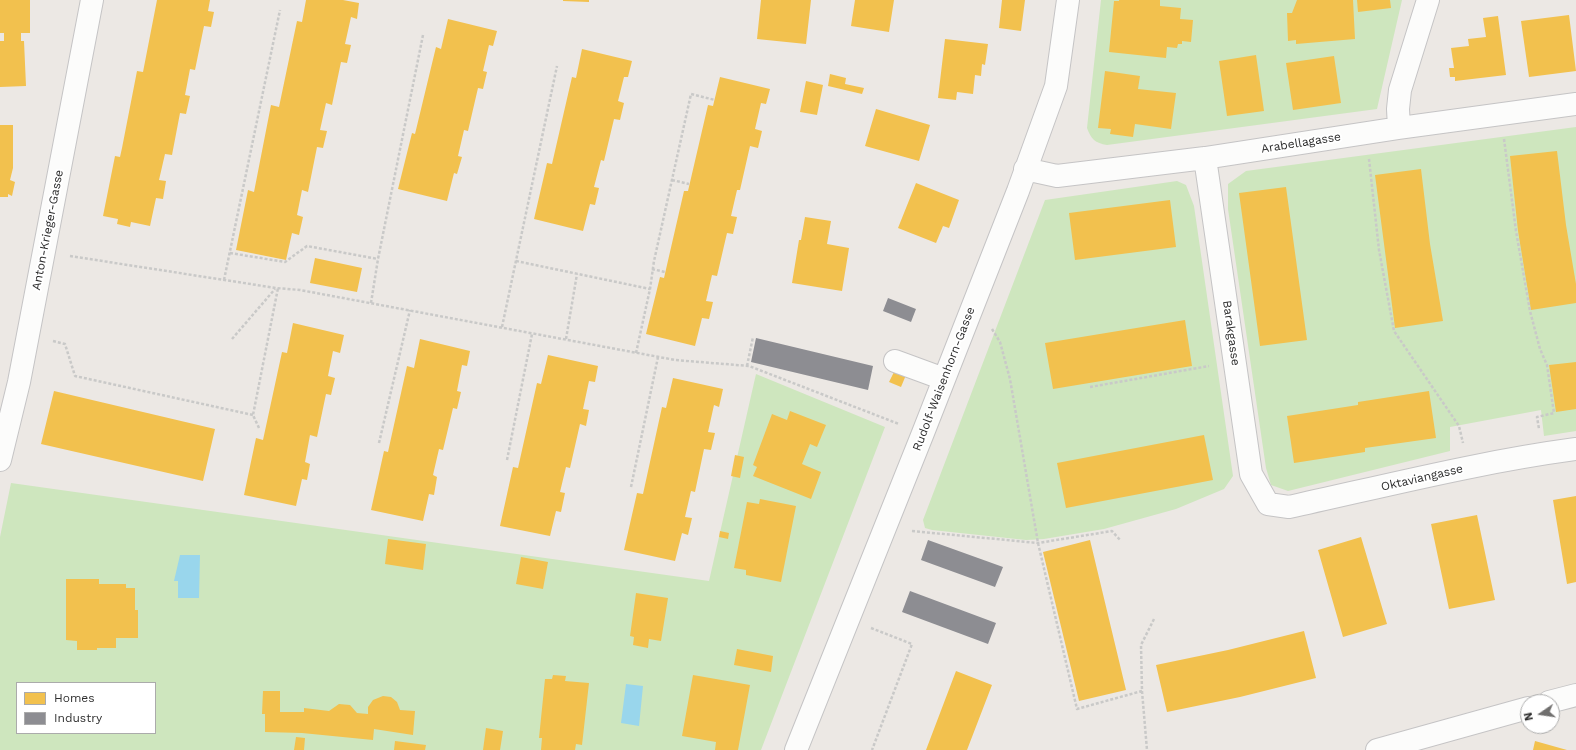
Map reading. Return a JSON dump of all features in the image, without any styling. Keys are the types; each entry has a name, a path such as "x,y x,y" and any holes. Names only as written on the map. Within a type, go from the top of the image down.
{"street":[{"name":"Anton-Krieger-Gasse","path":"0,460 28,334 92,0"},
{"name":"Rudolf-Waisenhorn-Gasse","path":"796,750 923,433 1056,86 1068,0"},
{"path":"1399,128 1398,109 1400,90 1428,0"},
{"name":"Arabellagasse","path":"1025,169 1057,176 1205,158 1399,128 1576,104"},
{"name":"Barakgasse","path":"1205,158 1251,474 1268,504"},
{"path":"895,361 944,379"},
{"name":"Oktaviangasse","path":"1268,504 1290,507 1468,467 1576,449"},
{"path":"1560,699 1576,694"},
{"path":"1377,750 1520,710"}],"path":[{"path":"224,280 280,10"},
{"path":"371,303 378,259 423,35"},
{"path":"502,328 557,66"},
{"path":"636,353 650,289 652,269 691,94 715,100"},
{"path":"1501,114 1516,230 1528,303 1540,349 1547,364 1554,413 1537,417 1542,454"},
{"path":"1366,133 1380,250 1394,331 1459,426 1468,467"},
{"path":"672,180 689,184"},
{"path":"230,253 285,262 307,246 378,259"},
{"path":"44,251 224,280 300,290 658,357 705,364 747,366 923,433"},
{"path":"516,261 650,289"},
{"path":"652,269 665,272"},
{"path":"566,339 577,274"},
{"path":"232,339 277,288"},
{"path":"259,428 254,415 277,288"},
{"path":"975,300 1000,342 1010,379 1038,543 1076,709 1142,691"},
{"path":"379,443 410,310"},
{"path":"28,334 65,344 75,376 254,415"},
{"path":"507,460 532,334"},
{"path":"747,366 753,337"},
{"path":"631,487 658,357"},
{"path":"1090,387 1235,361"},
{"path":"884,528 1038,543 1112,531 1121,541"},
{"path":"848,619 912,644 872,750"},
{"path":"1147,750 1142,691 1141,644 1154,619"}],"green space":[{"path":"1101,0 1402,0 1377,109 1107,145 1094,140 1087,128"},
{"path":"1576,127 1576,431 1544,436 1541,410 1450,427 1450,451 1288,491 1271,485 1266,468 1228,209 1228,184 1246,171"},
{"path":"1177,181 1186,185 1194,206 1233,476 1224,489 1176,509 1104,529 1044,539 1026,540 925,528 923,520 1045,200"},
{"path":"756,374 885,427 761,750 0,750 0,537 11,483 709,581"}],"water":[{"path":"180,555 200,555 199,598 178,598 178,581 174,581"},
{"path":"626,684 643,686 639,726 621,723"}],"building: Homes":[{"path":"0,0 30,0 30,33 21,33 21,41 24,41 26,86 0,87 0,41 4,41 4,33 0,33"},
{"path":"157,0 210,0 208,11 214,12 211,27 204,26 195,70 190,69 185,95 190,96 186,114 180,113 172,155 165,154 159,180 166,181 163,199 156,198 150,226 131,222 130,227 117,224 118,219 103,216 115,156 120,157 137,71 143,72"},
{"path":"306,0 343,0 359,3 357,19 351,17 345,44 351,45 347,63 341,62 332,105 326,103 320,130 327,131 323,148 317,147 308,192 302,190 297,215 303,217 299,235 292,233 286,260 236,250 248,190 254,192 271,105 279,107 297,21 302,22"},
{"path":"589,0 589,2 563,1"},
{"path":"761,0 811,0 806,44 757,39"},
{"path":"855,0 894,0 889,32 851,26"},
{"path":"1002,0 1025,0 1021,31 999,28"},
{"path":"1160,0 1160,6 1181,8 1180,19 1193,20 1191,42 1182,41 1182,44 1178,44 1177,48 1167,47 1166,58 1109,52 1114,1"},
{"path":"1297,0 1353,0 1355,39 1296,44 1296,40 1288,41 1287,13 1292,13"},
{"path":"1357,0 1390,0 1391,8 1358,12"},
{"path":"1569,15 1576,71 1529,77 1521,21"},
{"path":"1498,16 1506,75 1455,81 1455,77 1450,77 1449,68 1454,68 1451,48 1469,46 1468,39 1486,37 1483,18"},
{"path":"448,19 497,31 493,46 489,45 483,71 487,72 483,89 478,88 468,131 464,130 458,156 462,157 457,174 454,173 447,201 398,189 412,133 415,134 436,47 441,49"},
{"path":"945,39 988,44 985,65 982,64 981,76 975,75 973,94 957,92 956,100 938,98"},
{"path":"582,49 632,61 628,77 624,77 618,101 624,103 620,120 614,119 604,161 601,160 594,187 599,188 595,205 590,204 583,231 534,219 547,163 552,164 572,77 576,78"},
{"path":"1256,55 1264,111 1227,116 1219,61"},
{"path":"1334,56 1341,103 1293,110 1286,63"},
{"path":"1105,71 1140,76 1138,89 1176,93 1171,129 1135,124 1133,137 1110,134 1111,129 1098,128"},
{"path":"830,74 846,78 845,84 864,88 862,94 828,86"},
{"path":"720,77 770,89 766,104 761,103 755,129 762,131 758,148 750,146 740,190 737,190 731,216 737,217 733,234 727,233 717,276 712,275 706,301 713,302 709,319 702,318 695,346 646,334 660,277 664,278 684,191 688,191 708,105 713,106"},
{"path":"806,81 823,85 817,115 800,112"},
{"path":"876,109 930,125 919,161 865,146"},
{"path":"0,125 13,125 13,168 10,180 15,182 12,196 8,194 8,197 0,197"},
{"path":"1557,151 1566,225 1576,284 1576,303 1531,310 1518,231 1510,156"},
{"path":"1421,169 1430,244 1443,321 1395,328 1375,175"},
{"path":"916,183 959,200 949,228 943,226 936,243 898,228"},
{"path":"1286,187 1307,340 1260,346 1239,193"},
{"path":"1170,200 1176,247 1075,260 1069,213"},
{"path":"805,217 831,221 827,244 849,248 842,291 792,283 799,240 801,240"},
{"path":"315,258 362,268 357,292 310,283"},
{"path":"1185,320 1192,366 1053,389 1045,343"},
{"path":"293,323 344,335 340,353 333,351 328,376 335,378 331,395 326,394 317,437 310,435 305,462 310,464 307,480 302,479 296,506 244,495 256,438 263,440 282,352 287,353"},
{"path":"420,339 470,351 467,366 462,365 457,391 461,392 457,409 453,408 443,450 439,449 433,475 437,477 434,495 429,494 423,521 371,510 384,451 388,452 407,366 414,368"},
{"path":"548,355 598,366 595,382 589,381 583,409 589,410 586,426 580,424 570,468 566,467 560,492 565,493 561,512 556,511 550,536 500,526 513,467 518,468 537,383 541,384"},
{"path":"1576,362 1576,409 1556,412 1549,365"},
{"path":"895,370 906,375 901,387 889,382"},
{"path":"673,378 723,389 719,407 714,405 708,432 715,433 711,450 704,449 695,492 691,491 685,517 692,518 688,535 682,533 675,561 624,550 637,493 643,494 662,407 666,408"},
{"path":"54,391 215,429 203,481 41,444"},
{"path":"1429,391 1436,438 1365,448 1365,452 1294,463 1287,416 1358,405 1358,402"},
{"path":"790,411 826,425 817,447 810,444 802,464 821,472 811,499 753,476 757,467 753,465 772,414 787,420"},
{"path":"1204,435 1213,480 1066,508 1057,463"},
{"path":"735,455 744,457 740,478 731,476"},
{"path":"1576,496 1576,582 1567,584 1553,500"},
{"path":"760,499 796,506 781,582 746,575 746,570 734,568 747,502 759,504"},
{"path":"1477,515 1495,600 1449,609 1431,524"},
{"path":"720,531 729,533 728,539 719,537"},
{"path":"1361,537 1387,624 1343,637 1318,550"},
{"path":"388,539 426,544 423,570 385,564"},
{"path":"1090,540 1126,690 1079,701 1043,552"},
{"path":"521,557 548,562 543,589 516,584"},
{"path":"66,579 99,579 99,584 126,584 126,588 135,588 135,610 138,610 138,638 116,638 116,648 77,650 77,641 66,640"},
{"path":"636,593 668,598 661,641 649,639 648,648 633,645 634,637 630,636"},
{"path":"1304,631 1316,678 1240,697 1167,712 1156,665 1228,650"},
{"path":"737,649 773,656 771,672 734,665"},
{"path":"956,671 992,685 967,750 926,750"},
{"path":"553,675 566,676 565,681 589,683 582,745 576,744 575,750 541,750 542,738 539,738 545,679 552,679"},
{"path":"693,675 750,685 738,750 715,750 716,742 682,736"},
{"path":"263,691 280,691 280,712 304,712 304,708 329,711 339,704 350,705 357,713 368,714 368,707 373,700 383,696 391,697 397,702 400,710 415,711 413,735 374,729 373,740 302,733 265,732 265,714 262,714"},
{"path":"486,728 503,731 500,750 483,750"},
{"path":"296,737 305,738 304,750 294,750"},
{"path":"395,741 426,745 425,750 394,750"},
{"path":"1535,741 1567,750 1533,750"}],"building: Industry":[{"path":"888,298 916,309 911,322 883,311"},
{"path":"756,338 873,366 868,390 751,362"},
{"path":"928,540 1003,567 995,587 921,560"},
{"path":"910,591 996,623 988,644 902,612"}]}
